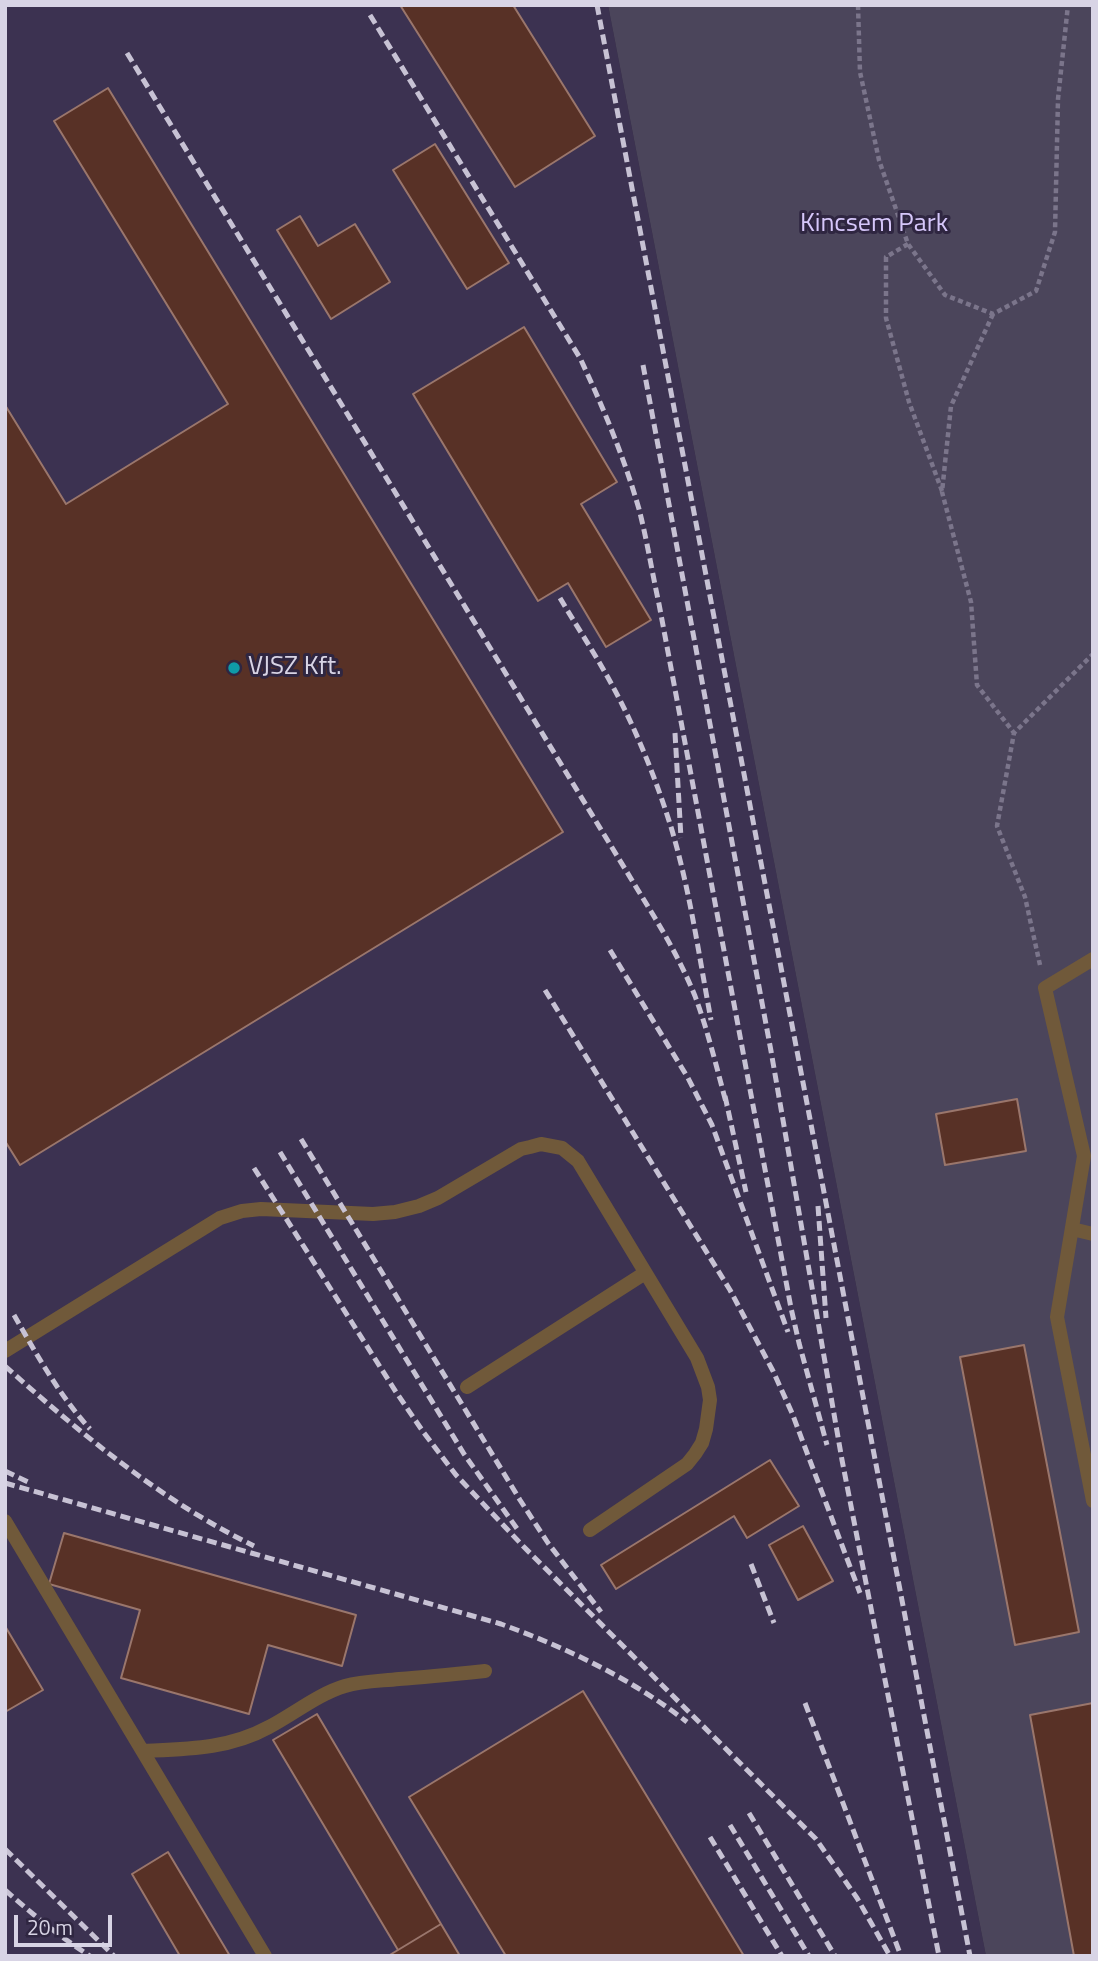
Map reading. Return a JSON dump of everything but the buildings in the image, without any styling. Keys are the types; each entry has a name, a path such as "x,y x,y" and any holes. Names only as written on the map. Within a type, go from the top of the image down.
{"lane":[{"path":"1093,959 1045,988 1084,1157 1057,1317 1093,1501"},
{"path":"5,1351 220,1218 242,1211 261,1209 373,1214 396,1212 438,1198 521,1149 541,1144 562,1148 578,1161 697,1358 710,1400 702,1443 687,1464 590,1530"},
{"path":"1072,1229 1093,1234"},
{"path":"467,1387 645,1273"},
{"path":"5,1521 265,1956"},
{"path":"143,1751 195,1749 235,1741 268,1728 344,1686 485,1671"}],"path":[{"path":"858,5 862,85 879,160 908,244 945,295 993,314"},
{"path":"942,492 951,406 993,314 1036,292 1055,232 1058,99 1068,5"},
{"path":"908,244 886,257 886,318 909,402 942,492 971,602 977,685 1014,733"},
{"path":"1045,988 1025,897 997,827 1014,733 1093,654"}],"shaded area":[{"path":"5,5 608,5 986,1956 5,1956"}],"green space":[{"name":"Kincsem Park","path":"608,5 1093,5 1093,1956 986,1956"}],"railway":[{"path":"597,5 970,1956"},
{"path":"370,15 580,358 613,432 633,490 659,604 791,1308 827,1445"},
{"path":"127,53 666,937 695,996 727,1106"},
{"path":"643,365 771,1051 842,1460 939,1956"},
{"path":"560,598 621,702 659,791 684,875 711,1020"},
{"path":"675,733 681,838"},
{"path":"610,950 688,1078 712,1125 788,1332"},
{"path":"545,990 730,1290 773,1371 792,1413 860,1593"},
{"path":"725,1096 746,1192"},
{"path":"301,1139 520,1500 548,1543 601,1612"},
{"path":"280,1152 464,1454 518,1530"},
{"path":"254,1168 396,1392 456,1475 523,1546 816,1839 857,1898 890,1956"},
{"path":"818,1206 826,1318"},
{"path":"14,1315 58,1389 90,1429"},
{"path":"5,1366 124,1465 187,1508 254,1546"},
{"path":"5,1471 28,1482"},
{"path":"5,1483 501,1624 550,1643 621,1678 687,1722"},
{"path":"751,1564 774,1623"},
{"path":"805,1703 901,1956"},
{"path":"749,1813 835,1956"},
{"path":"730,1825 809,1956"},
{"path":"710,1837 782,1956"},
{"path":"5,1849 114,1956"},
{"path":"5,1890 67,1941 90,1956"}],"place":[{"name":"VJSZ Kft.","path":"234,668"}]}
